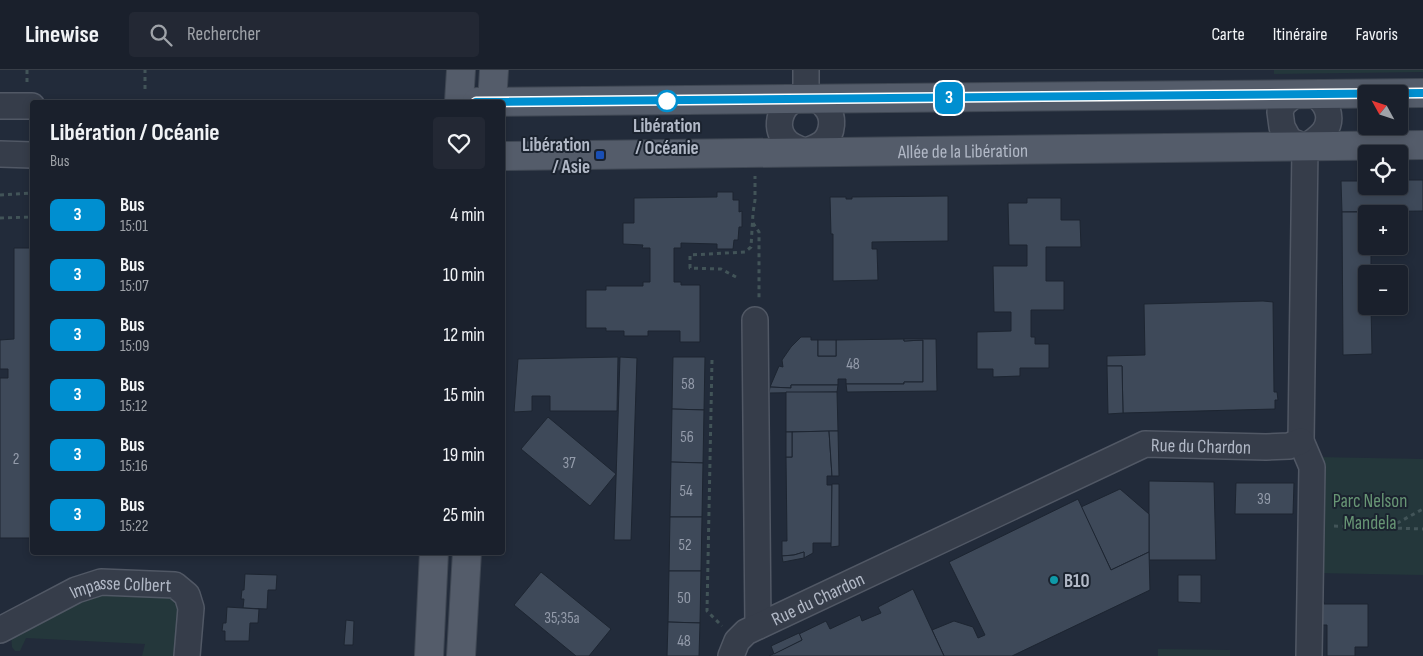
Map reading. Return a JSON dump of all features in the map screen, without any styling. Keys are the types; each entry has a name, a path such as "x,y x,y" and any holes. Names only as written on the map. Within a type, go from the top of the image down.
{"main road":[{"path":"459,100 461,70"},
{"path":"492,100 494,70"},
{"path":"505,102 1423,93"},
{"name":"Allée de la Libération","path":"505,156 1423,145"},
{"path":"429,656 434,555"},
{"path":"461,656 467,555"}],"street":[{"path":"806,70 806,99"},
{"path":"1304,94 1320,97 1328,111 1327,126 1324,133 1305,147 1289,140 1282,127 1280,112 1283,104 1304,94"},
{"path":"0,106 30,98"},
{"path":"806,99 825,106 831,120 831,131 823,143 805,152 788,143 780,130 780,121 786,106 806,99"},
{"path":"1305,147 1301,441 1312,467 1309,656"},
{"path":"0,154 30,154"},
{"name":"Rue du Chardon","path":"755,320 758,626"},
{"name":"Rue du Chardon","path":"731,656 737,641 746,632 1145,444 1289,446 1301,441"},
{"name":"Impasse Colbert","path":"0,630 76,590 101,582 175,585 187,595 191,608 187,656"}],"path":[{"path":"27,70 30,98"},
{"path":"144,89 145,70"},
{"path":"736,276 721,269 690,268 690,255 745,252 751,247 755,200 755,168"},
{"path":"0,195 30,193"},
{"path":"0,218 30,217"},
{"path":"753,223 759,232 759,302 755,320"},
{"path":"712,360 707,611 724,628"},
{"path":"1390,528 1423,510"},
{"path":"1311,525 1423,529"}],"green space":[{"path":"1274,70 1423,70 1423,72 1274,74"},
{"name":"Parc Nelson Mandela","path":"1316,457 1423,459 1423,575 1316,573"},
{"path":"113,594 167,596 175,601 181,610 177,651 173,656 142,656 145,644 26,638 20,651 15,651 12,647 11,635 95,596"},
{"path":"1158,649 1230,650 1230,656 1158,656"}],"building":[{"path":"1408,180 1423,180 1423,211 1408,211 1408,205 1358,205 1358,212 1342,212 1341,181 1358,181 1358,195 1408,195"},
{"path":"717,192 733,192 733,200 739,200 739,212 742,211 742,227 739,227 738,240 734,240 733,249 717,249 717,244 681,243 681,248 674,248 674,282 681,282 681,285 700,285 700,342 680,342 680,331 648,331 648,336 624,336 624,331 606,331 606,328 586,328 586,290 606,290 606,286 643,286 643,282 650,282 650,248 642,248 643,245 623,244 623,223 634,223 634,198 717,197"},
{"path":"948,196 948,241 872,242 872,249 877,249 878,280 833,281 833,234 831,234 830,197 852,199 852,197"},
{"path":"1027,198 1061,198 1061,220 1080,220 1081,247 1046,247 1046,281 1064,281 1064,310 1031,310 1031,337 1035,337 1035,344 1049,344 1049,368 1020,368 1020,376 993,377 993,369 977,369 977,332 1011,331 1011,312 994,312 993,266 1027,266 1027,245 1009,245 1008,203 1027,203"},
{"path":"1342,212 1358,212 1358,255 1371,255 1371,265 1358,265 1358,315 1371,315 1372,354 1343,355"},
{"path":"14,248 30,248 30,538 0,538 0,378 8,378 8,369 0,369 0,340 14,339"},
{"path":"1273,302 1274,392 1277,392 1278,400 1275,400 1275,409 1123,413 1122,366 1107,366 1107,356 1145,355 1144,304"},
{"path":"801,337 811,337 811,340 818,340 818,356 836,356 836,340 923,340 923,382 904,382 904,384 846,384 846,379 838,379 838,385 791,385 791,388 770,387 779,366 783,367 782,360"},
{"path":"904,339 936,339 937,391 847,392 846,384 904,384 904,382 923,382 923,340 904,341"},
{"path":"818,340 836,340 836,356 818,356"},
{"path":"618,357 617,411 550,411 550,396 532,396 532,411 514,412 518,359"},
{"path":"620,357 637,358 631,540 614,540"},
{"path":"673,357 705,357 704,410 672,409"},
{"path":"1107,366 1122,366 1123,413 1108,414"},
{"path":"791,385 838,385 837,392 769,393 770,387 791,388"},
{"path":"786,392 837,392 838,431 786,432"},
{"path":"672,409 704,410 703,463 671,462"},
{"path":"548,417 616,474 590,506 521,449"},
{"path":"829,431 832,476 827,476 827,485 832,485 832,543 813,543 813,553 804,558 804,552 782,556 782,541 787,541 786,457 792,457 792,432"},
{"path":"829,431 838,431 839,476 832,476"},
{"path":"786,432 792,432 792,457 786,457"},
{"path":"671,462 703,463 702,517 670,517"},
{"path":"1149,481 1214,482 1216,560 1149,560"},
{"path":"1236,483 1294,483 1293,514 1235,514"},
{"path":"832,484 839,484 839,546 831,547"},
{"path":"1120,489 1149,514 1149,552 1111,570 1081,507"},
{"name":"B10","path":"1078,499 1111,570 1149,552 1150,590 1012,656 944,656 932,630 954,621 973,627 978,638 985,635 949,562"},
{"path":"670,517 702,517 701,571 669,571"},
{"path":"804,552 804,558 783,562 782,556"},
{"path":"669,571 701,571 700,623 668,622"},
{"path":"541,572 611,629 589,656 576,656 514,605"},
{"path":"245,574 277,575 276,590 268,590 267,609 243,608 244,599 241,599 242,590 244,590"},
{"path":"1178,575 1201,575 1201,603 1178,602"},
{"path":"913,589 944,656 769,656 802,640 799,634 826,621 830,629 860,615 862,621 881,613 878,607"},
{"path":"1322,602 1324,604 1368,604 1368,647 1355,647 1355,656 1327,656 1327,625 1322,625"},
{"path":"227,607 259,609 258,623 250,623 249,641 225,641 225,631 222,631 223,623 226,623"},
{"path":"346,620 354,621 353,645 344,645"},
{"path":"668,622 700,623 699,656 667,656"},
{"path":"799,633 802,640 774,654 771,646"}],"bus line":[{"name":"3","path":"505,102 1423,93"}],"place":[{"name":"Libération / Océanie","path":"667,101"},
{"name":"Libération / Asie","path":"600,155"},
{"name":"B10","path":"1054,580"}]}
